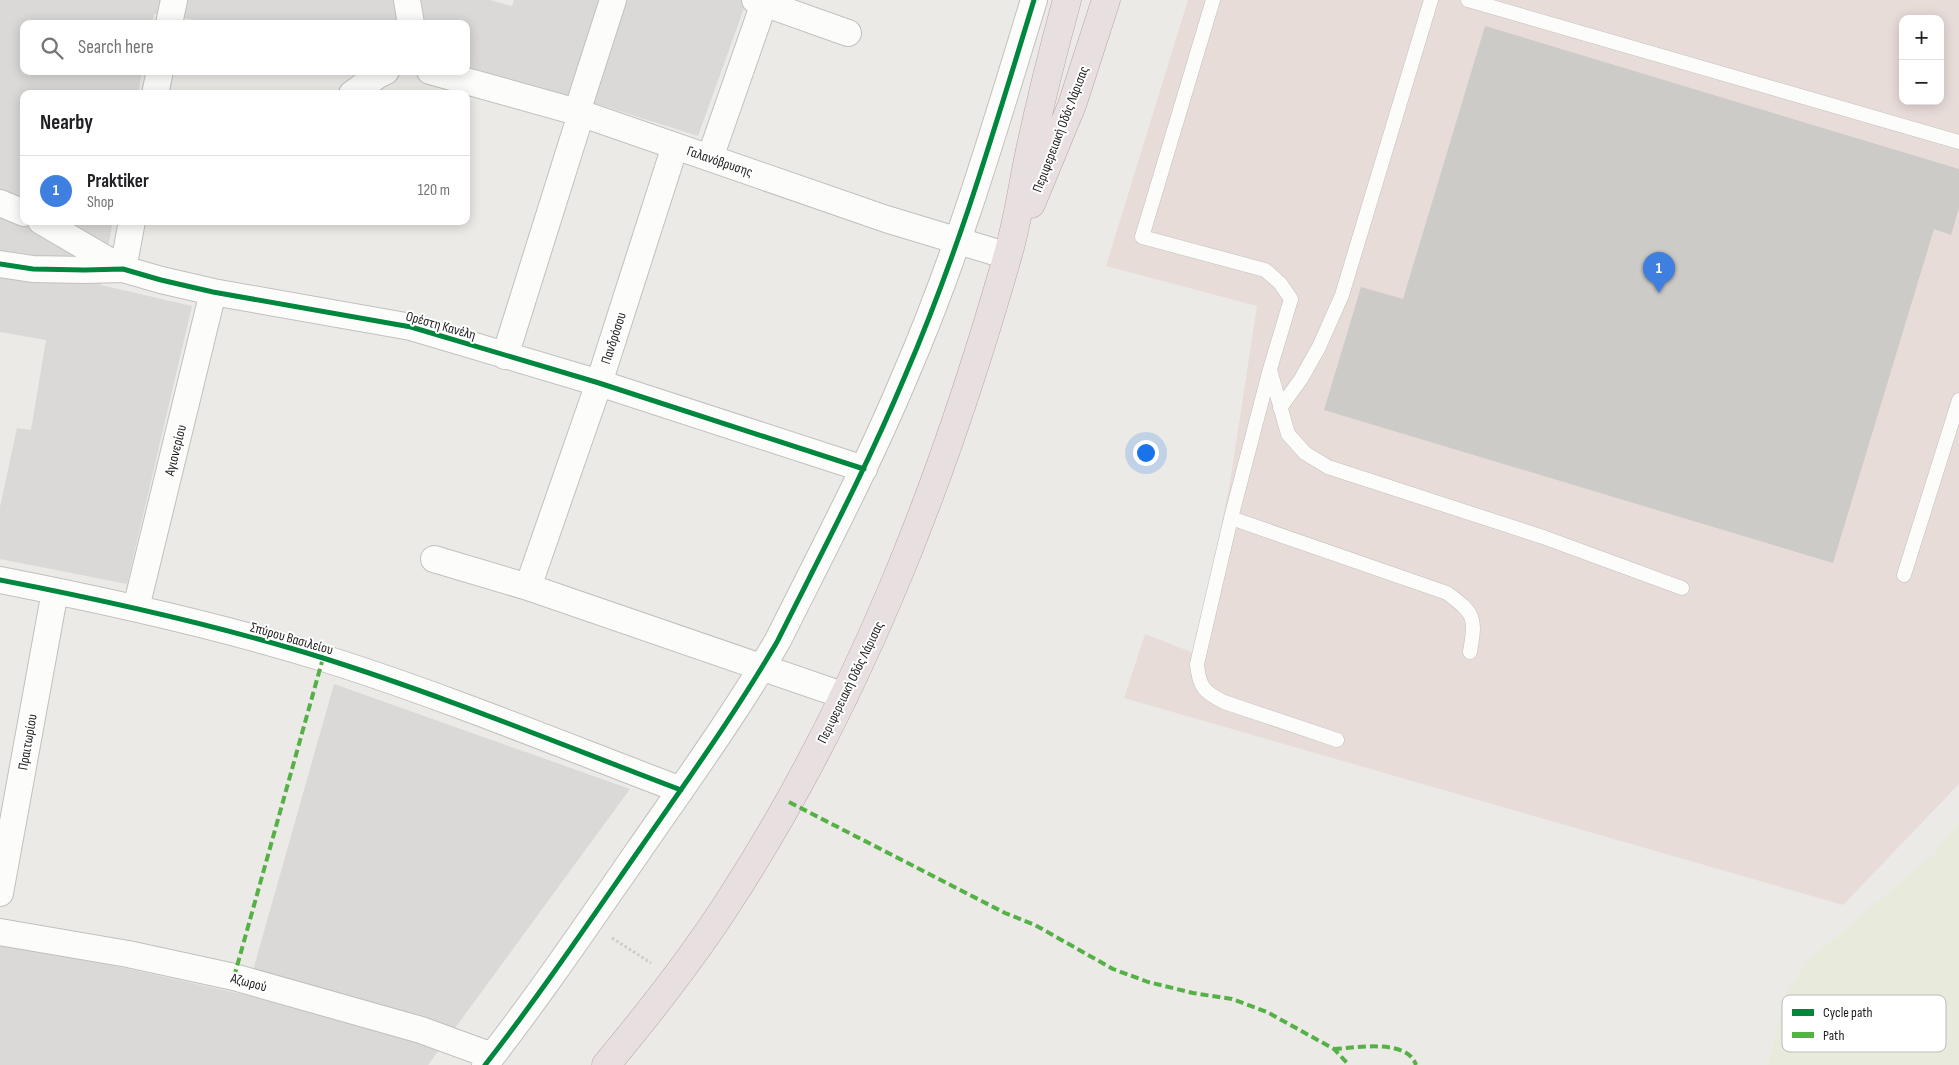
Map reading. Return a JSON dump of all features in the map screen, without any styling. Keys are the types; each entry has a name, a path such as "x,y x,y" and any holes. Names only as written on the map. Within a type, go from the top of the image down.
{"highway":[{"name":"Περιφερειακή Οδός Λάρισας","path":"1008,256 1033,136 1067,0"},
{"name":"Περιφερειακή Οδός Λάρισας","path":"606,1065 675,978 732,896 762,849 845,696 880,620 932,492 1008,256 1072,105 1106,0"}],"street":[{"path":"170,20 174,0"},
{"path":"407,0 410,20"},
{"path":"505,356 613,0"},
{"path":"489,1061 588,924 681,790 762,668 781,633 864,468 906,375 958,240 1034,0"},
{"path":"710,158 760,2 848,32"},
{"path":"156,90 159,75"},
{"path":"357,90 378,75"},
{"name":"Γαλανόβρυσης","path":"444,75 579,113 886,220 1008,256"},
{"name":"Πανδρόσου","path":"528,587 599,384 675,146"},
{"path":"0,203 20,211"},
{"name":"Ορέστη Κανέλη","path":"48,225 123,269 214,292 402,325 599,384 864,468"},
{"path":"123,269 131,225"},
{"name":"Ορέστη Κανέλη","path":"0,264 32,269 123,269"},
{"name":"Αγιονερίου","path":"136,608 214,292"},
{"path":"434,559 528,587 845,696"},
{"name":"Σπύρου Βασιλείου","path":"0,580 136,608 323,658 497,720 681,790"},
{"name":"Πραιτωρίου","path":"0,893 55,591"},
{"name":"Αζωρού","path":"0,932 128,954 234,977 421,1030 489,1061"}],"lane":[{"path":"1214,0 1142,238 1265,270 1280,283 1291,299 1230,518 1197,664 1199,680 1208,694 1224,702 1337,740"},
{"path":"1280,408 1301,379 1319,347 1342,295 1431,0"},
{"path":"1468,0 1959,142"},
{"path":"1270,369 1288,434 1305,453 1328,467 1543,537 1682,588"},
{"path":"1904,575 1959,400"},
{"path":"1230,518 1447,593 1468,609 1475,626 1470,652"}],"path":[{"path":"588,924 675,978"}],"shaded area":[{"path":"0,0 490,0 512,6 514,0 747,0 698,136 600,105 470,72 470,20 195,20 154,14 153,20 20,20 20,75 141,75 139,90 20,90 20,225 112,225 101,285 192,306 127,584 0,559 0,507 17,428 31,430 46,340 0,332"},
{"path":"1188,0 1959,0 1959,784 1843,905 1124,698 1145,634 1196,654 1230,482 1257,306 1106,266"},
{"path":"334,684 630,789 428,1065 0,1065 0,944 61,954 246,995"},
{"path":"1959,822 1959,1065 1768,1065 1782,1011 1782,1052 1946,1052 1946,995 1786,995 1808,961 1936,852"}],"building":[{"path":"1485,26 1959,169 1959,208 1951,235 1934,229 1833,563 1324,410 1361,287 1403,299"}],"marked path":[{"path":"234,977 323,658"},
{"path":"789,802 1005,913 1035,925 1113,969 1148,982 1193,993 1232,999 1267,1012 1334,1049 1349,1065"},
{"path":"1334,1049 1380,1046 1392,1048 1402,1051 1411,1057 1416,1065"}],"cycle path":[{"path":"485,1065 564,959 692,773 777,642 875,444 924,330 975,190 1034,0"},
{"path":"0,264 33,269 123,269 213,292 411,327 599,383 864,469"},
{"path":"0,580 162,614 323,658 458,705 681,790"}],"place":[{"name":"Praktiker","path":"1659,293"}]}
